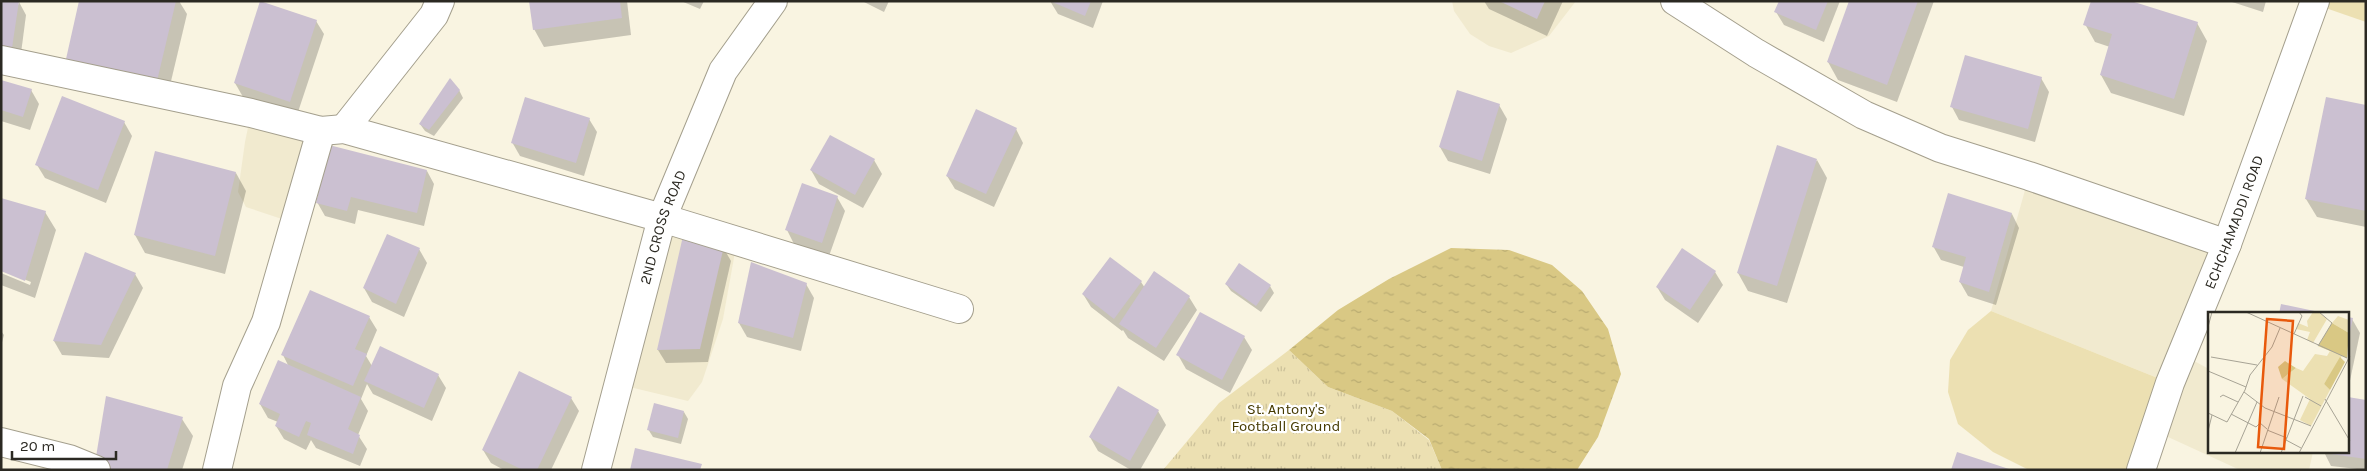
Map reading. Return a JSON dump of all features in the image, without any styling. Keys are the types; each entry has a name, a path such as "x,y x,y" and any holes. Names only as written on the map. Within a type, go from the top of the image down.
{"street":[{"path":"217,470 238,386 266,322 333,130 434,15 440,1"},
{"name":"2ND CROSS ROAD","path":"596,470 662,218 723,71 773,1"},
{"path":"1675,1 1756,53 1864,115 1940,148 2029,176 2226,244"},
{"name":"ECHCHAMADDI ROAD","path":"2141,470 2170,383 2226,244 2315,1"},
{"path":"1,60 333,130 662,218 960,310"},
{"path":"1,442 69,459 96,470"}],"shaded area":[{"path":"1452,1 1576,1 1549,36 1511,53 1489,46 1470,34 1454,11"},
{"path":"251,113 321,131 294,223 246,207 238,192"},
{"path":"2029,176 2227,244 2183,355 2208,368 2208,454 2313,454 2309,470 2240,470 2155,431 2170,383 1991,311"},
{"path":"662,218 737,241 723,319 702,382 688,401 617,384"}],"green space":[{"path":"2315,1 2366,1 2366,22 2314,4"},
{"path":"1991,311 2170,383 2141,470 2029,470 1993,452 1958,424 1948,392 1950,360 1968,330"},
{"name":"St. Antony's Football Ground","path":"1289,350 1328,387 1392,411 1429,440 1442,470 1163,470 1219,403"}],"water":[{"path":"1451,248 1509,250 1552,265 1582,291 1608,329 1621,374 1598,437 1577,470 1442,470 1429,439 1392,411 1328,387 1289,350 1338,310 1389,279"}],"building":[{"path":"1,1 19,1 12,48 1,48"},
{"path":"79,1 176,1 157,81 66,59"},
{"path":"260,1 317,20 290,102 234,83"},
{"path":"529,1 620,1 622,18 533,30"},
{"path":"1050,1 1091,1 1085,16"},
{"path":"1499,1 1545,1 1537,19"},
{"path":"1779,1 1828,1 1816,30 1774,12"},
{"path":"1849,1 1918,1 1887,85 1827,62"},
{"path":"2091,1 2131,1 2198,22 2174,99 2100,75 2112,34 2083,25"},
{"path":"1965,55 2042,77 2028,129 1950,107"},
{"path":"450,78 460,90 429,130 419,124"},
{"path":"1,80 32,89 23,117 1,110"},
{"path":"1457,90 1500,104 1482,161 1439,147"},
{"path":"62,96 125,121 98,190 35,165"},
{"path":"525,97 590,118 576,163 511,143"},
{"path":"2326,97 2366,105 2366,211 2305,199"},
{"path":"976,109 1017,128 986,194 946,176"},
{"path":"830,135 875,159 855,195 810,170"},
{"path":"329,145 427,170 417,213 351,197 347,211 316,203"},
{"path":"1777,145 1817,159 1777,286 1737,273"},
{"path":"155,151 236,172 215,256 134,235"},
{"path":"802,183 838,196 822,243 785,230"},
{"path":"1948,193 2012,213 1989,292 1959,282 1966,257 1932,247"},
{"path":"1,198 46,211 25,281 1,271"},
{"path":"387,234 420,248 396,304 363,288"},
{"path":"683,236 724,246 700,349 657,350"},
{"path":"1682,248 1716,271 1690,310 1656,287"},
{"path":"85,252 136,273 101,345 53,341"},
{"path":"1110,257 1142,281 1114,319 1082,294"},
{"path":"751,262 807,283 793,338 738,323"},
{"path":"1239,263 1271,285 1256,306 1225,284"},
{"path":"1154,271 1190,296 1156,348 1119,324"},
{"path":"310,290 370,316 355,349 367,354 353,386 281,355"},
{"path":"2281,304 2319,312 2279,312"},
{"path":"1200,312 1245,336 1222,380 1176,355"},
{"path":"2350,317 2353,318 2350,332"},
{"path":"380,346 439,374 424,408 364,381"},
{"path":"278,360 361,397 348,429 360,435 353,454 307,435 311,423 306,421 299,437 275,426 280,414 259,404"},
{"path":"519,371 572,397 537,470 523,470 482,450"},
{"path":"1118,386 1159,410 1130,461 1089,437"},
{"path":"106,396 183,417 167,470 94,469"},
{"path":"2350,397 2366,400 2366,459 2331,454 2350,454"},
{"path":"654,403 684,411 678,438 647,430"},
{"path":"635,448 702,464 700,470 630,470"},
{"path":"1957,452 2009,469 2009,470 1951,470"}]}
